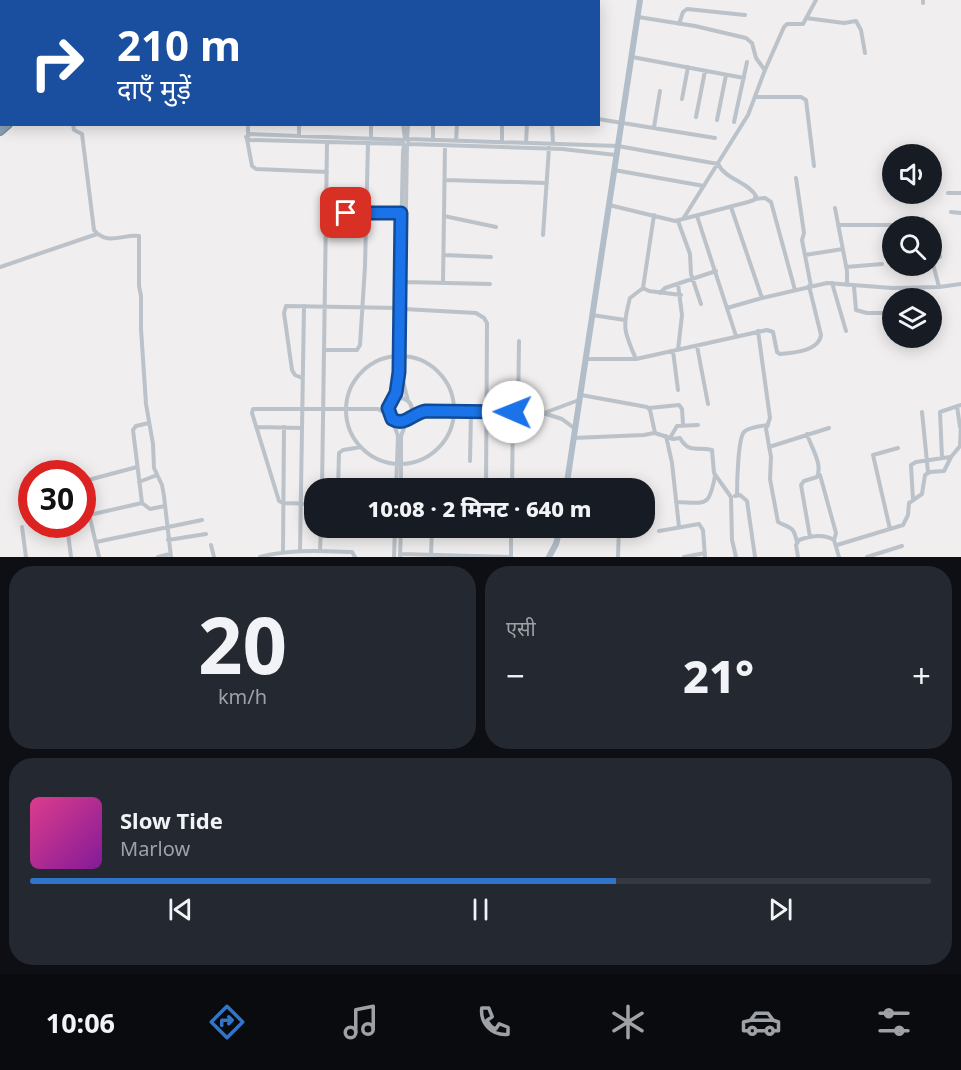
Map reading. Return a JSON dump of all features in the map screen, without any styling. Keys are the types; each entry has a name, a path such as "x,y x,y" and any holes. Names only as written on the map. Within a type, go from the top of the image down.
{"main road":[{"path":"568,478 640,0"},
{"path":"549,557 558,538"}],"street":[{"path":"683,219 744,124 785,25 800,25 816,0"},
{"path":"679,24 683,12 687,9 745,15"},
{"path":"638,17 749,40 753,45 756,58 765,70"},
{"path":"806,18 844,23 856,21 861,30 865,53"},
{"path":"632,57 744,78"},
{"path":"734,122 747,62"},
{"path":"682,99 688,67"},
{"path":"696,117 705,70"},
{"path":"717,120 726,75"},
{"path":"654,127 660,91"},
{"path":"755,97 795,96 806,100 814,166"},
{"path":"600,119 715,138"},
{"path":"73,126 74,130 82,136 90,186 92,225 97,234 112,239 139,236 143,361 149,423 154,468 162,485 170,556 158,557"},
{"path":"248,126 252,166 256,169 327,172"},
{"path":"299,126 299,136"},
{"path":"371,126 371,138"},
{"path":"402,309 405,282 406,142 403,126"},
{"path":"400,478 398,436 390,417 389,406 398,387 401,356 401,213 408,126"},
{"path":"433,126 433,140"},
{"path":"456,141 457,126"},
{"path":"502,126 502,142"},
{"path":"526,143 527,126"},
{"path":"552,126 553,144"},
{"path":"248,137 327,143 433,140 618,146 718,164 723,172 751,190 755,199"},
{"path":"248,137 371,138 445,146 549,148 617,155"},
{"path":"321,478 327,143"},
{"path":"324,350 360,348 368,143"},
{"path":"443,283 445,146"},
{"path":"543,235 549,148"},
{"path":"614,170 704,186"},
{"path":"585,359 636,359 771,330 777,352 780,354 816,345 821,335 805,255 796,178"},
{"path":"445,180 547,183"},
{"path":"948,193 961,193"},
{"path":"609,205 678,221 765,198 771,202 795,290"},
{"path":"732,207 762,298"},
{"path":"835,208 848,285"},
{"path":"326,212 401,213"},
{"path":"951,212 961,213"},
{"path":"636,359 625,334 625,320 630,298 643,288 654,215"},
{"path":"444,216 496,226"},
{"path":"697,216 736,336"},
{"path":"678,221 690,254 690,270 701,304"},
{"path":"838,225 882,225"},
{"path":"0,267 97,234"},
{"path":"805,255 843,249"},
{"path":"444,255 491,257"},
{"path":"846,267 882,264"},
{"path":"660,292 665,288 716,271"},
{"path":"936,276 939,287"},
{"path":"405,282 490,284"},
{"path":"678,284 682,315 678,350"},
{"path":"727,308 810,286 832,284 892,288 961,284"},
{"path":"832,284 846,331"},
{"path":"854,286 856,310 882,313"},
{"path":"643,288 646,291 681,295"},
{"path":"302,378 293,373 284,309 288,306 476,313 484,318 488,328 486,478"},
{"path":"300,552 304,306"},
{"path":"592,315 625,320"},
{"path":"758,331 770,418 766,429 770,479 777,519 781,524 791,527 797,542 798,557"},
{"path":"513,478 519,341"},
{"path":"697,346 708,404"},
{"path":"673,351 678,390"},
{"path":"397,478 402,432 412,410 403,387 401,356"},
{"path":"401,356 425,362 441,375 453,397 454,411 449,434 437,449 420,461 399,465 374,458 361,447 350,430 346,409 349,391 362,372 376,361 401,356"},
{"path":"543,413 560,408 579,398 649,408 679,405 682,409 683,424"},
{"path":"304,504 283,503 278,499 252,413 254,409 378,410 400,399 426,411"},
{"path":"928,472 944,471 961,443 959,405 940,412 942,458"},
{"path":"560,408 560,418"},
{"path":"649,408 655,433"},
{"path":"378,410 398,422 426,411 543,413 560,418 575,429"},
{"path":"470,461 471,411"},
{"path":"797,542 810,537 825,536 836,543 905,523 908,504 922,494 924,477 928,472 922,412"},
{"path":"149,423 136,426 133,430 142,503 147,508 165,506"},
{"path":"679,527 668,437 675,427 683,424 698,425"},
{"path":"736,495 742,434 747,430 768,425"},
{"path":"256,427 302,428"},
{"path":"283,551 284,427"},
{"path":"769,447 829,428"},
{"path":"573,438 637,436 655,433 680,438 684,445 689,447 712,450 715,476 712,495 708,501 676,502"},
{"path":"807,434 817,458 836,533 839,557"},
{"path":"338,478 339,453 361,447"},
{"path":"890,529 873,455 897,448"},
{"path":"914,500 911,465 951,457"},
{"path":"96,478 137,466"},
{"path":"810,537 801,484 817,477 819,473"},
{"path":"139,482 157,475"},
{"path":"715,476 730,497 732,540 736,557"},
{"path":"730,497 736,495 743,497 748,503 755,557"},
{"path":"96,513 142,503"},
{"path":"96,542 202,520"},
{"path":"659,531 697,524 701,526 705,555 684,557"},
{"path":"168,540 206,534"},
{"path":"23,538 26,557"},
{"path":"69,538 71,557"},
{"path":"95,538 99,557"},
{"path":"321,538 321,551"},
{"path":"394,557 395,538"},
{"path":"401,538 400,555 511,557 511,538"},
{"path":"431,555 432,538"},
{"path":"618,557 619,538"},
{"path":"211,545 214,557"},
{"path":"867,557 902,546"},
{"path":"260,557 283,551 352,552 356,557"}],"route":[{"path":"346,213 401,213 399,372 398,387 388,408 389,416 398,422 405,422 420,411 513,412"}]}
